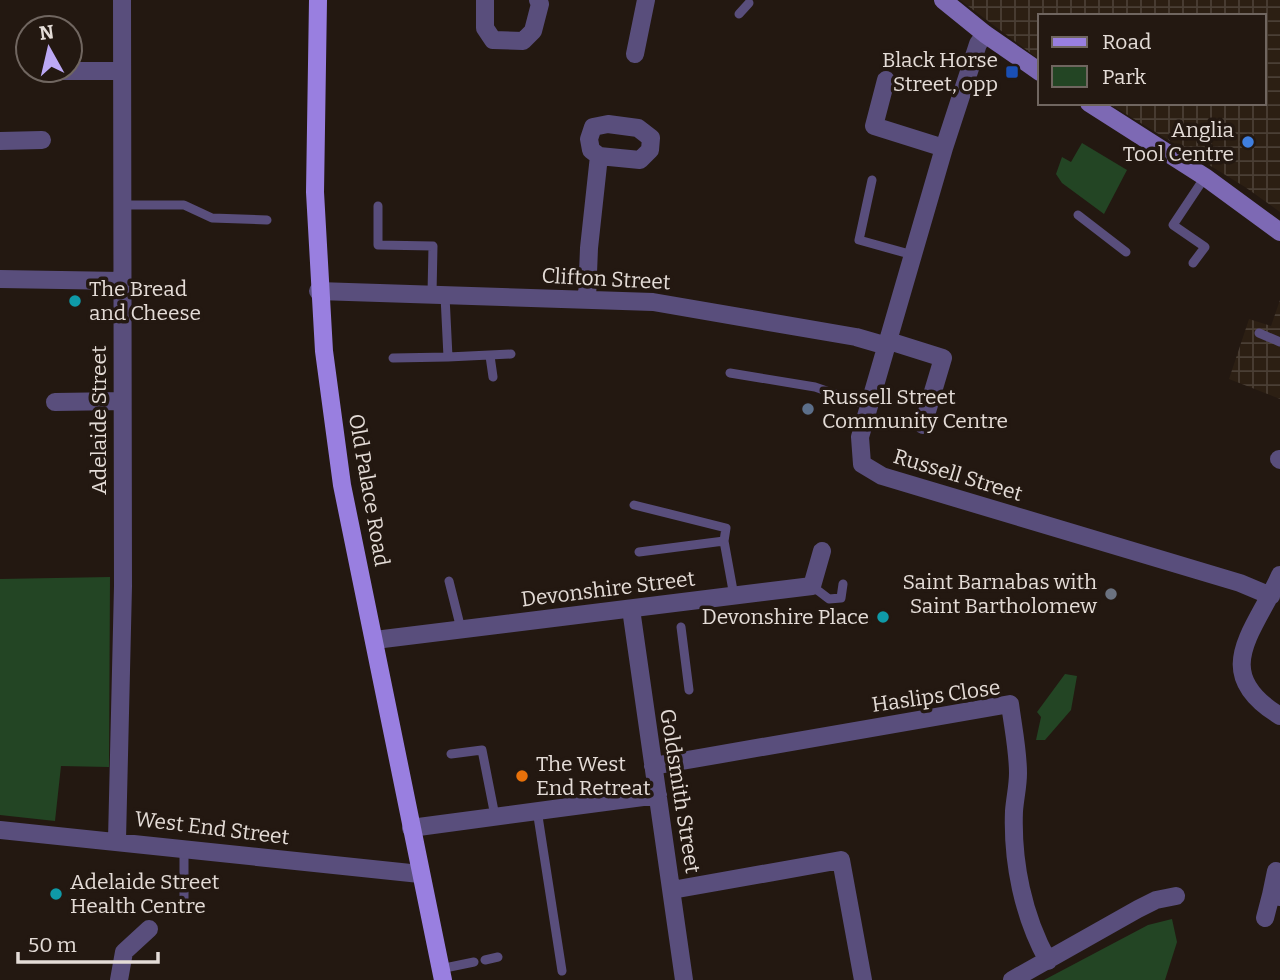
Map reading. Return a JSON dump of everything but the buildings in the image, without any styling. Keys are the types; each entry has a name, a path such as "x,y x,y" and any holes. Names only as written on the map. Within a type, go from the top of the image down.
{"main road":[{"name":"Old Palace Road","path":"318,0 315,192 318,291 342,485 375,640 419,874 442,975"}],"street":[{"name":"Adelaide Street","path":"117,840 123,586 122,0"},
{"path":"485,0 485,28 494,40 523,41 533,31 540,4 538,0"},
{"path":"635,54 646,0"},
{"path":"943,0 985,34 1038,71"},
{"name":"Russell Street","path":"985,34 974,55 944,148 860,437 862,464 882,476 1240,583 1271,596"},
{"path":"84,71 122,72"},
{"path":"886,80 874,126 944,148"},
{"path":"1092,105 1205,177 1280,232"},
{"path":"0,141 42,140"},
{"path":"587,299 589,248 599,156"},
{"path":"0,279 122,281"},
{"name":"Clifton Street","path":"318,291 653,302 888,344 943,358 923,425"},
{"path":"55,402 121,401"},
{"path":"812,586 822,551"},
{"path":"1280,575 1241,651 1241,672 1248,691 1280,716"},
{"name":"Devonshire Street","path":"375,640 812,586"},
{"name":"Goldsmith Street","path":"631,609 684,980"},
{"name":"Haslips Close","path":"653,766 1010,704 1018,772 1014,813 1016,855 1034,936 1048,961"},
{"path":"411,828 657,795"},
{"name":"West End Street","path":"0,830 117,840 419,874"},
{"path":"672,890 841,860 863,980"},
{"path":"1265,918 1275,896 1276,871"},
{"path":"1012,980 1138,909 1156,900 1176,897"},
{"path":"119,980 124,952 143,946 149,929"}],"lane":[{"path":"739,14 749,3"},
{"path":"1193,263 1205,247 1173,225 1205,177"},
{"path":"872,180 859,240 913,255"},
{"path":"122,205 184,205 212,218 267,220"},
{"path":"378,206 378,245 433,246 448,357"},
{"path":"1078,215 1126,252"},
{"path":"1259,333 1280,342"},
{"path":"393,358 511,354"},
{"path":"490,356 493,377"},
{"path":"730,373 815,387 870,406"},
{"path":"634,505 726,528 724,541 734,596"},
{"path":"639,552 724,541"},
{"path":"449,581 461,629"},
{"path":"812,586 829,599 841,598 843,584"},
{"path":"681,627 690,691"},
{"path":"451,754 482,750 495,816"},
{"path":"537,810 562,971"},
{"path":"184,848 184,900"},
{"path":"485,960 498,957"},
{"path":"442,975 474,962"}],"shaded area":[{"path":"960,0 1280,0 1280,212 1245,187 1111,105 1266,105 1266,14 1038,14 1038,58"},
{"path":"1280,300 1280,399 1229,379 1249,319 1271,326"}],"green space":[{"path":"1082,143 1127,170 1104,214 1062,183 1056,174 1062,157 1071,162"},
{"path":"110,577 109,767 61,766 55,821 0,815 0,579"},
{"path":"1065,674 1077,676 1071,710 1045,740 1036,740 1041,717 1037,712"},
{"path":"1172,919 1177,942 1165,980 1044,980 1148,925"}],"place":[{"name":"Black Horse Street, opp","path":"1012,72"},
{"name":"Anglia Tool Centre","path":"1248,142"},
{"name":"The Bread and Cheese","path":"75,301"},
{"name":"Russell Street Community Centre","path":"808,409"},
{"name":"Saint Barnabas with Saint Bartholomew","path":"1111,594"},
{"name":"Devonshire Place","path":"883,617"},
{"name":"The West End Retreat","path":"522,776"},
{"name":"Adelaide Street Health Centre","path":"56,894"}]}
